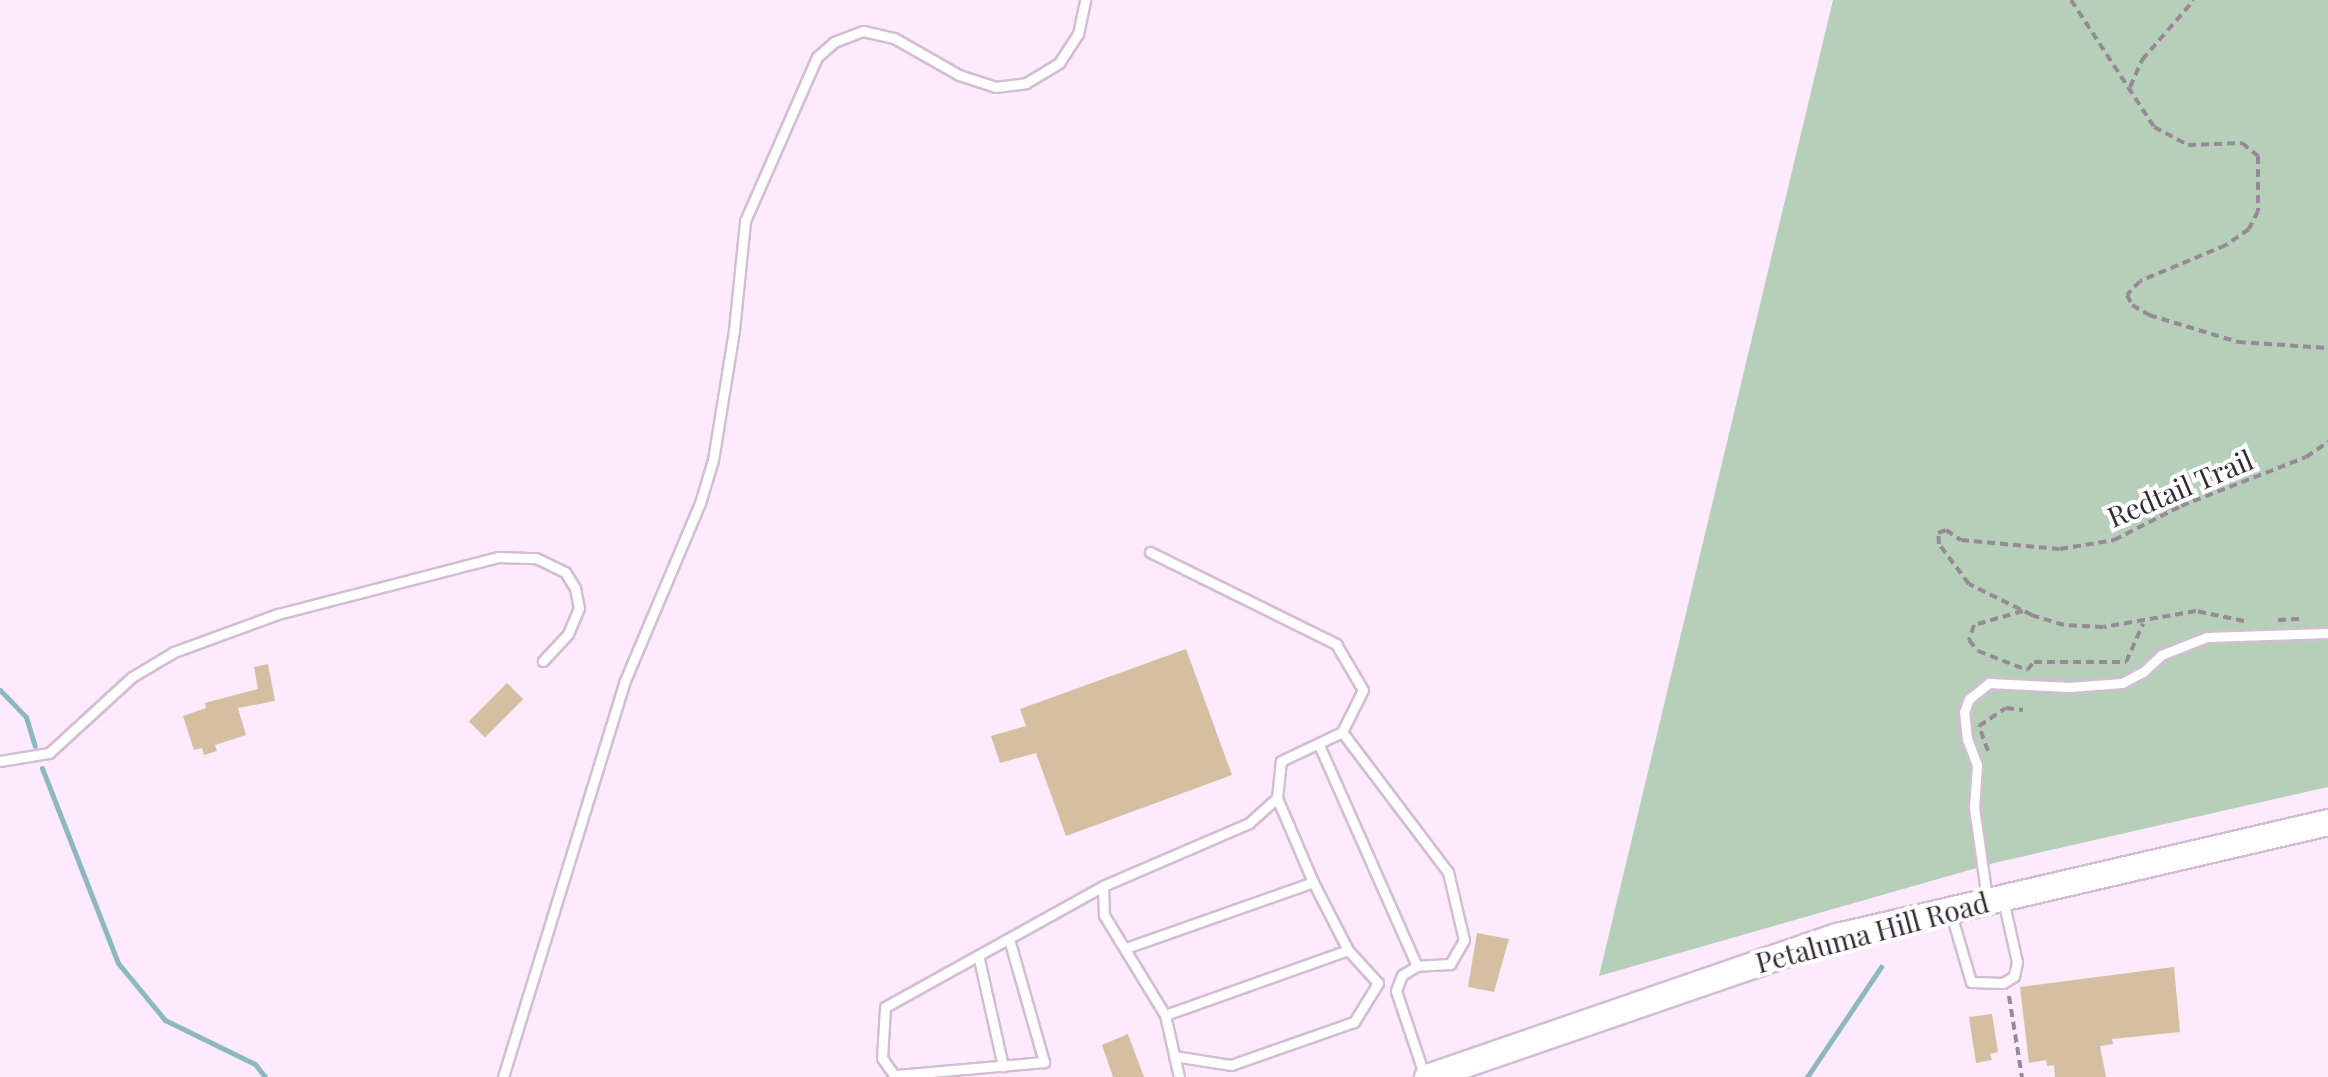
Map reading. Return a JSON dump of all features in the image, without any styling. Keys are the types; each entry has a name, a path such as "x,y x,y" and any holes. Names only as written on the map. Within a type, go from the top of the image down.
{"main road":[{"name":"Petaluma Hill Road","path":"1426,1077 1837,936 2328,822"}],"lane":[{"path":"503,1077 624,684 700,503 713,460 734,330 744,221 817,57 834,42 863,31 894,38 977,81 995,86 1026,83 1060,63 1078,34 1085,0"},
{"path":"1150,552 1336,644 1363,690 1342,732 1281,761 1277,798 1348,950 1378,983 1396,991"},
{"path":"0,760 49,753 132,677 174,652 278,614 498,557 536,558 565,572 575,588 579,608 568,634 543,661"},
{"path":"1950,910 1971,982 2003,983 2014,976 2018,962 1995,899 1974,808 1977,765 1966,739 1964,712 1969,698 1989,683 2069,687 2122,682 2143,672 2161,654 2207,637 2328,632"},
{"path":"1342,732 1448,872 1464,940 1450,964 1417,966 1402,975 1396,991 1426,1077"},
{"path":"1319,745 1417,966"},
{"path":"1009,939 1044,1062 894,1075 882,1058 884,1007 980,959 1009,939 1103,886 1249,823 1277,798"},
{"path":"1126,948 1313,882"},
{"path":"1103,886 1104,914 1165,1015 1179,1077"},
{"path":"1165,1015 1348,950"},
{"path":"980,959 1002,1066"},
{"path":"1174,1056 1231,1065 1354,1022 1378,983"}],"path":[{"path":"2071,0 2154,127 2188,145 2242,143 2258,156 2258,211 2249,228 2226,245 2140,281 2127,295 2132,305 2149,315 2238,342 2328,348"},
{"path":"2128,88 2137,80 2142,60 2194,0"},
{"name":"Redtail Trail","path":"2258,621 2196,611 2103,627 2064,625 2023,612 1969,584 1938,544 1938,533 1946,530 1961,540 2060,549 2114,540 2180,506 2290,464 2328,442"},
{"path":"2023,612 1974,625 1969,640 1978,651 2027,670 2034,662 2126,662 2144,622"},
{"path":"2272,620 2307,619"},
{"path":"1988,751 1978,726 2006,708 2023,710"},
{"path":"2003,983 2013,1004 2022,1077"}],"green space":[{"path":"1833,0 2328,0 2328,787 1994,863 1599,976"}],"building":[{"path":"1186,649 1232,775 1066,836 1036,753 1000,763 991,736 1026,726 1020,709"},
{"path":"268,664 275,701 238,708 246,735 215,745 217,751 204,755 202,748 194,750 183,716 206,708 205,703 258,689 254,667"},
{"path":"507,683 523,699 485,737 469,721"},
{"path":"1477,933 1509,939 1494,992 1468,987"},
{"path":"2174,967 2180,1032 2112,1039 2113,1044 2100,1046 2106,1077 2055,1077 2054,1065 2047,1066 2046,1060 2029,1063 2020,987"},
{"path":"1992,1014 1998,1052 1990,1054 1992,1060 1976,1063 1969,1017"},
{"path":"1128,1034 1144,1077 1113,1077 1102,1045"}],"waterway":[{"path":"0,690 26,717 35,746"},
{"path":"42,768 118,963 165,1020 255,1064 265,1077"},
{"path":"1807,1077 1881,967"}]}
